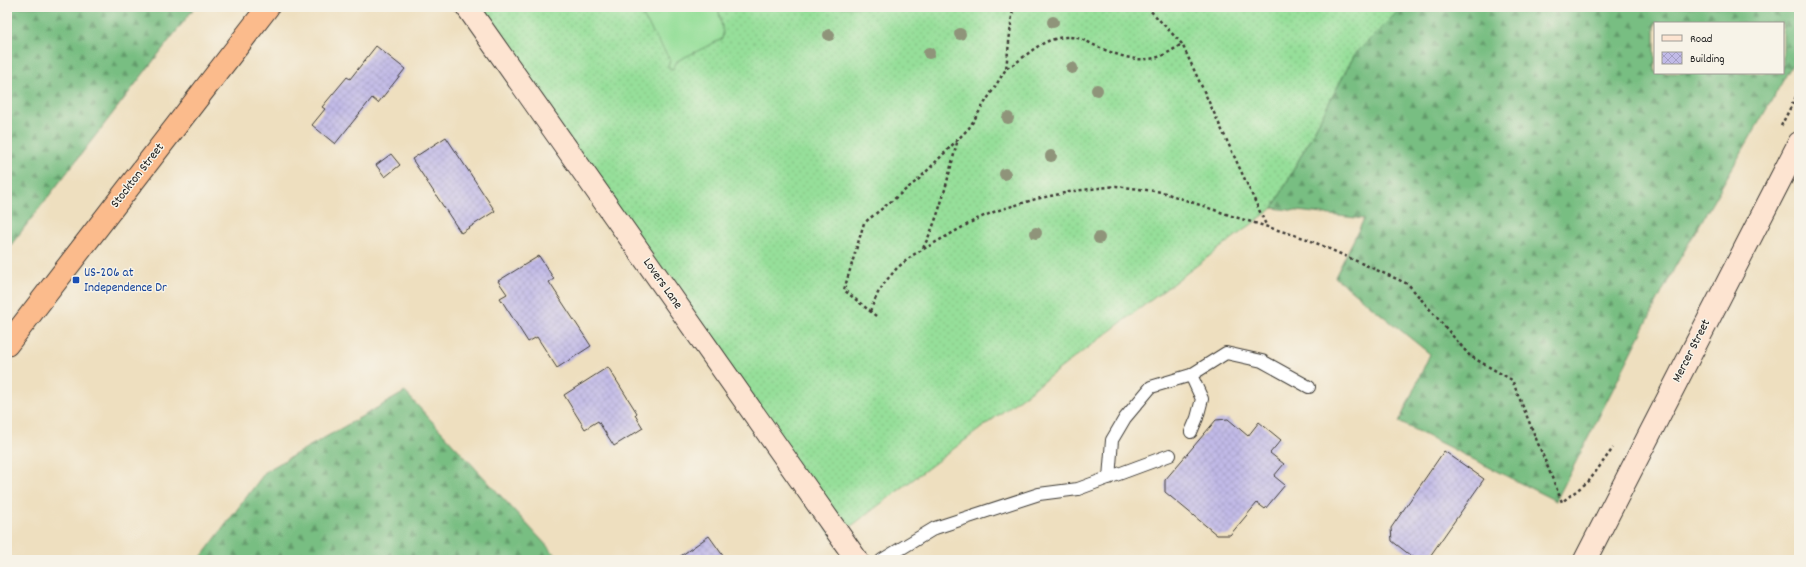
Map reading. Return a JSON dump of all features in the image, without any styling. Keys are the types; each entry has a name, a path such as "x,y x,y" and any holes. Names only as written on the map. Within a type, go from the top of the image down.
{"highway":[{"name":"Stockton Street","path":"7,345 268,7"}],"street":[{"name":"Lovers Lane","path":"467,7 857,560"},
{"name":"Mercer Street","path":"1585,560 1799,143"}],"lane":[{"path":"1109,478 1112,440 1125,418 1151,387 1191,375 1226,353 1262,361 1309,387"},
{"path":"1191,375 1202,399 1197,418 1191,432"},
{"path":"882,560 935,528 1039,494 1078,489 1170,455"}],"path":[{"path":"876,316 844,290 864,223 919,179 969,128 1006,69 1013,7"},
{"path":"1147,7 1182,44 1267,227"},
{"path":"1006,69 1014,65 1034,48 1050,41 1066,37 1083,40 1104,50 1128,57 1148,59 1165,54 1182,44"},
{"path":"1778,132 1799,91"},
{"path":"922,250 931,233 937,215 958,139"},
{"path":"870,311 878,293 897,268 922,250 977,219 996,211 1036,198 1074,191 1116,186 1162,192 1306,239 1408,284 1470,356 1512,380 1562,502 1589,481 1615,444"}],"green space":[{"path":"7,7 195,7 7,250"},
{"path":"463,7 1402,7 1355,54 1273,208 834,539"},
{"path":"647,7 718,7 723,33 722,39 677,61 673,69 668,67 670,60 643,16"},
{"path":"1402,7 1799,7 1799,53 1675,267 1556,501 1399,422 1430,354 1335,277 1364,219 1273,208 1355,54"},
{"path":"405,392 560,560 199,560 266,471"}],"building":[{"path":"376,46 405,69 378,103 372,98 335,144 312,125 325,109 322,107 347,77 350,79"},
{"path":"446,137 495,211 461,233 412,159"},
{"path":"391,154 400,165 385,177 376,165"},
{"path":"539,256 554,279 549,282 591,346 557,368 537,337 528,342 500,298 507,294 498,281"},
{"path":"608,367 637,413 635,415 643,428 614,446 598,421 585,429 564,395"},
{"path":"1228,419 1248,436 1259,422 1281,440 1270,453 1284,464 1274,476 1285,485 1265,509 1257,503 1230,535 1217,535 1165,492 1165,480 1216,420"},
{"path":"1444,451 1484,479 1428,559 1415,559 1392,541 1391,528"},
{"path":"709,536 726,560 675,560"}],"place":[{"name":"US-206 at Independence Dr","path":"76,280"}]}
